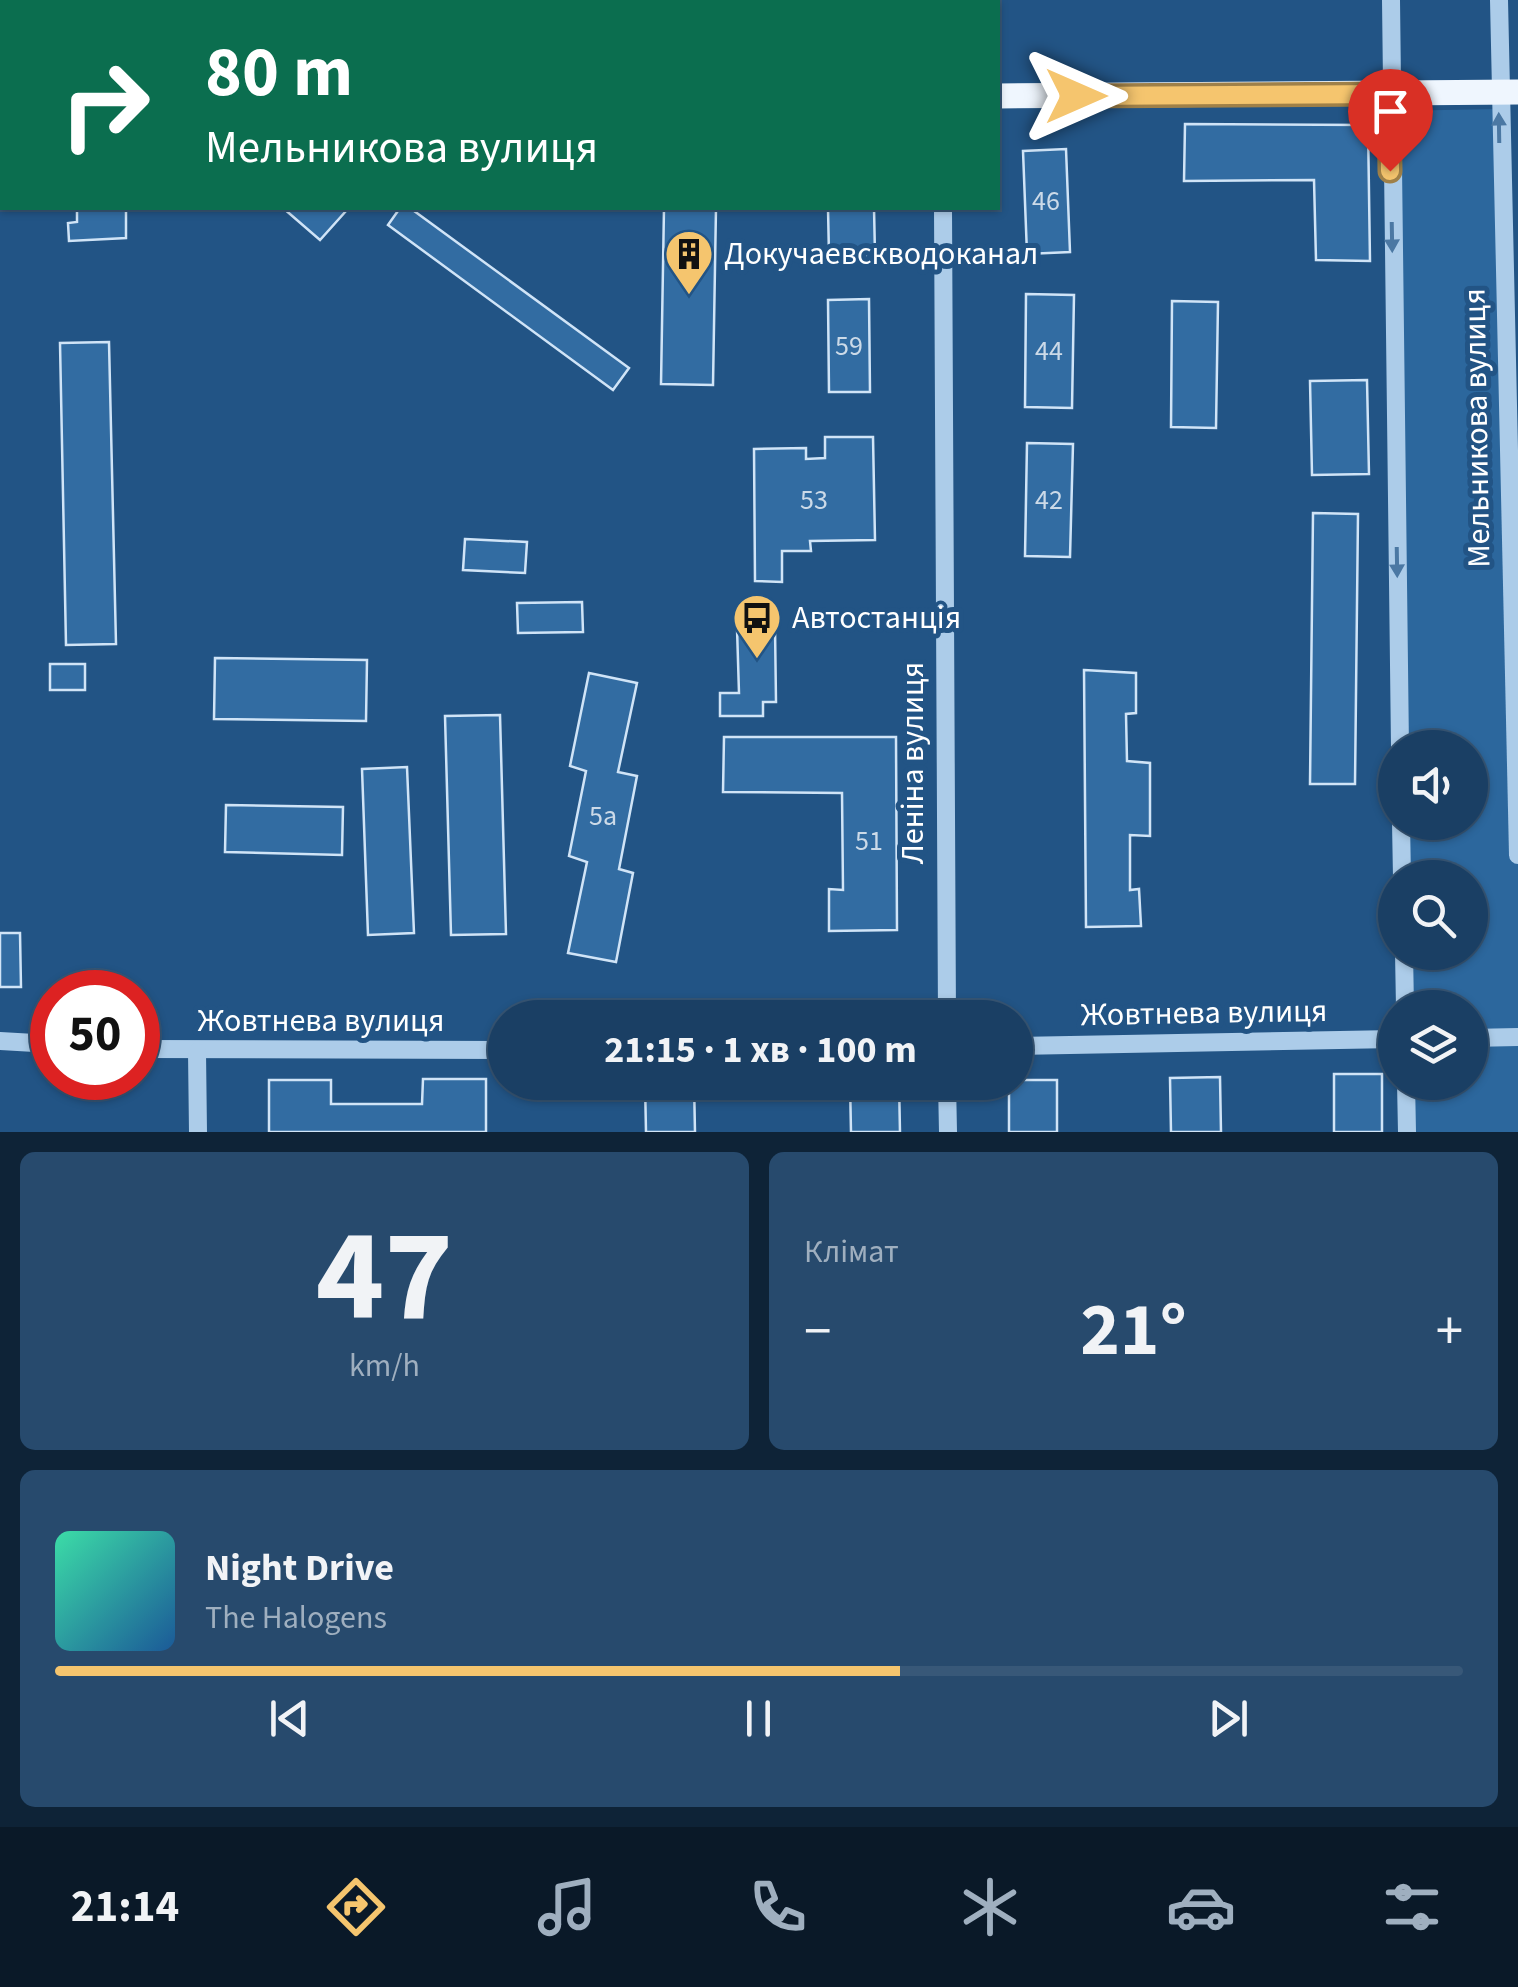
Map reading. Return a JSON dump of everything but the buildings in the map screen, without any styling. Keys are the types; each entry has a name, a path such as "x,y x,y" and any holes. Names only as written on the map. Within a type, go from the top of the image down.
{"main road":[{"path":"1000,96 1508,92"}],"street":[{"path":"1390,0 1400,730"},
{"name":"Мельникова вулиця","path":"1499,0 1508,92 1518,855"},
{"name":"Леніна вулиця","path":"943,210 947,1000"},
{"path":"1488,1038 1518,1037"},
{"path":"0,1040 30,1042"},
{"name":"Жовтнева вулиця","path":"1033,1046 1378,1040"},
{"name":"Жовтнева вулиця","path":"160,1050 488,1050"},
{"path":"197,1052 198,1132"},
{"path":"948,1100 948,1132"},
{"path":"1406,1100 1407,1132"}],"shaded area":[{"path":"1499,109 1518,856 1518,1132 1407,1132 1406,1100 1488,1100 1488,990 1405,990 1404,970 1488,970 1488,860 1402,860 1401,840 1488,840 1488,730 1400,730 1390,111"}],"place":[{"name":"Докучаевскводоканал","path":"689,296"},
{"name":"Автостанція","path":"757,660"}],"route":[{"path":"1076,96 1389,94 1390,171"}]}
